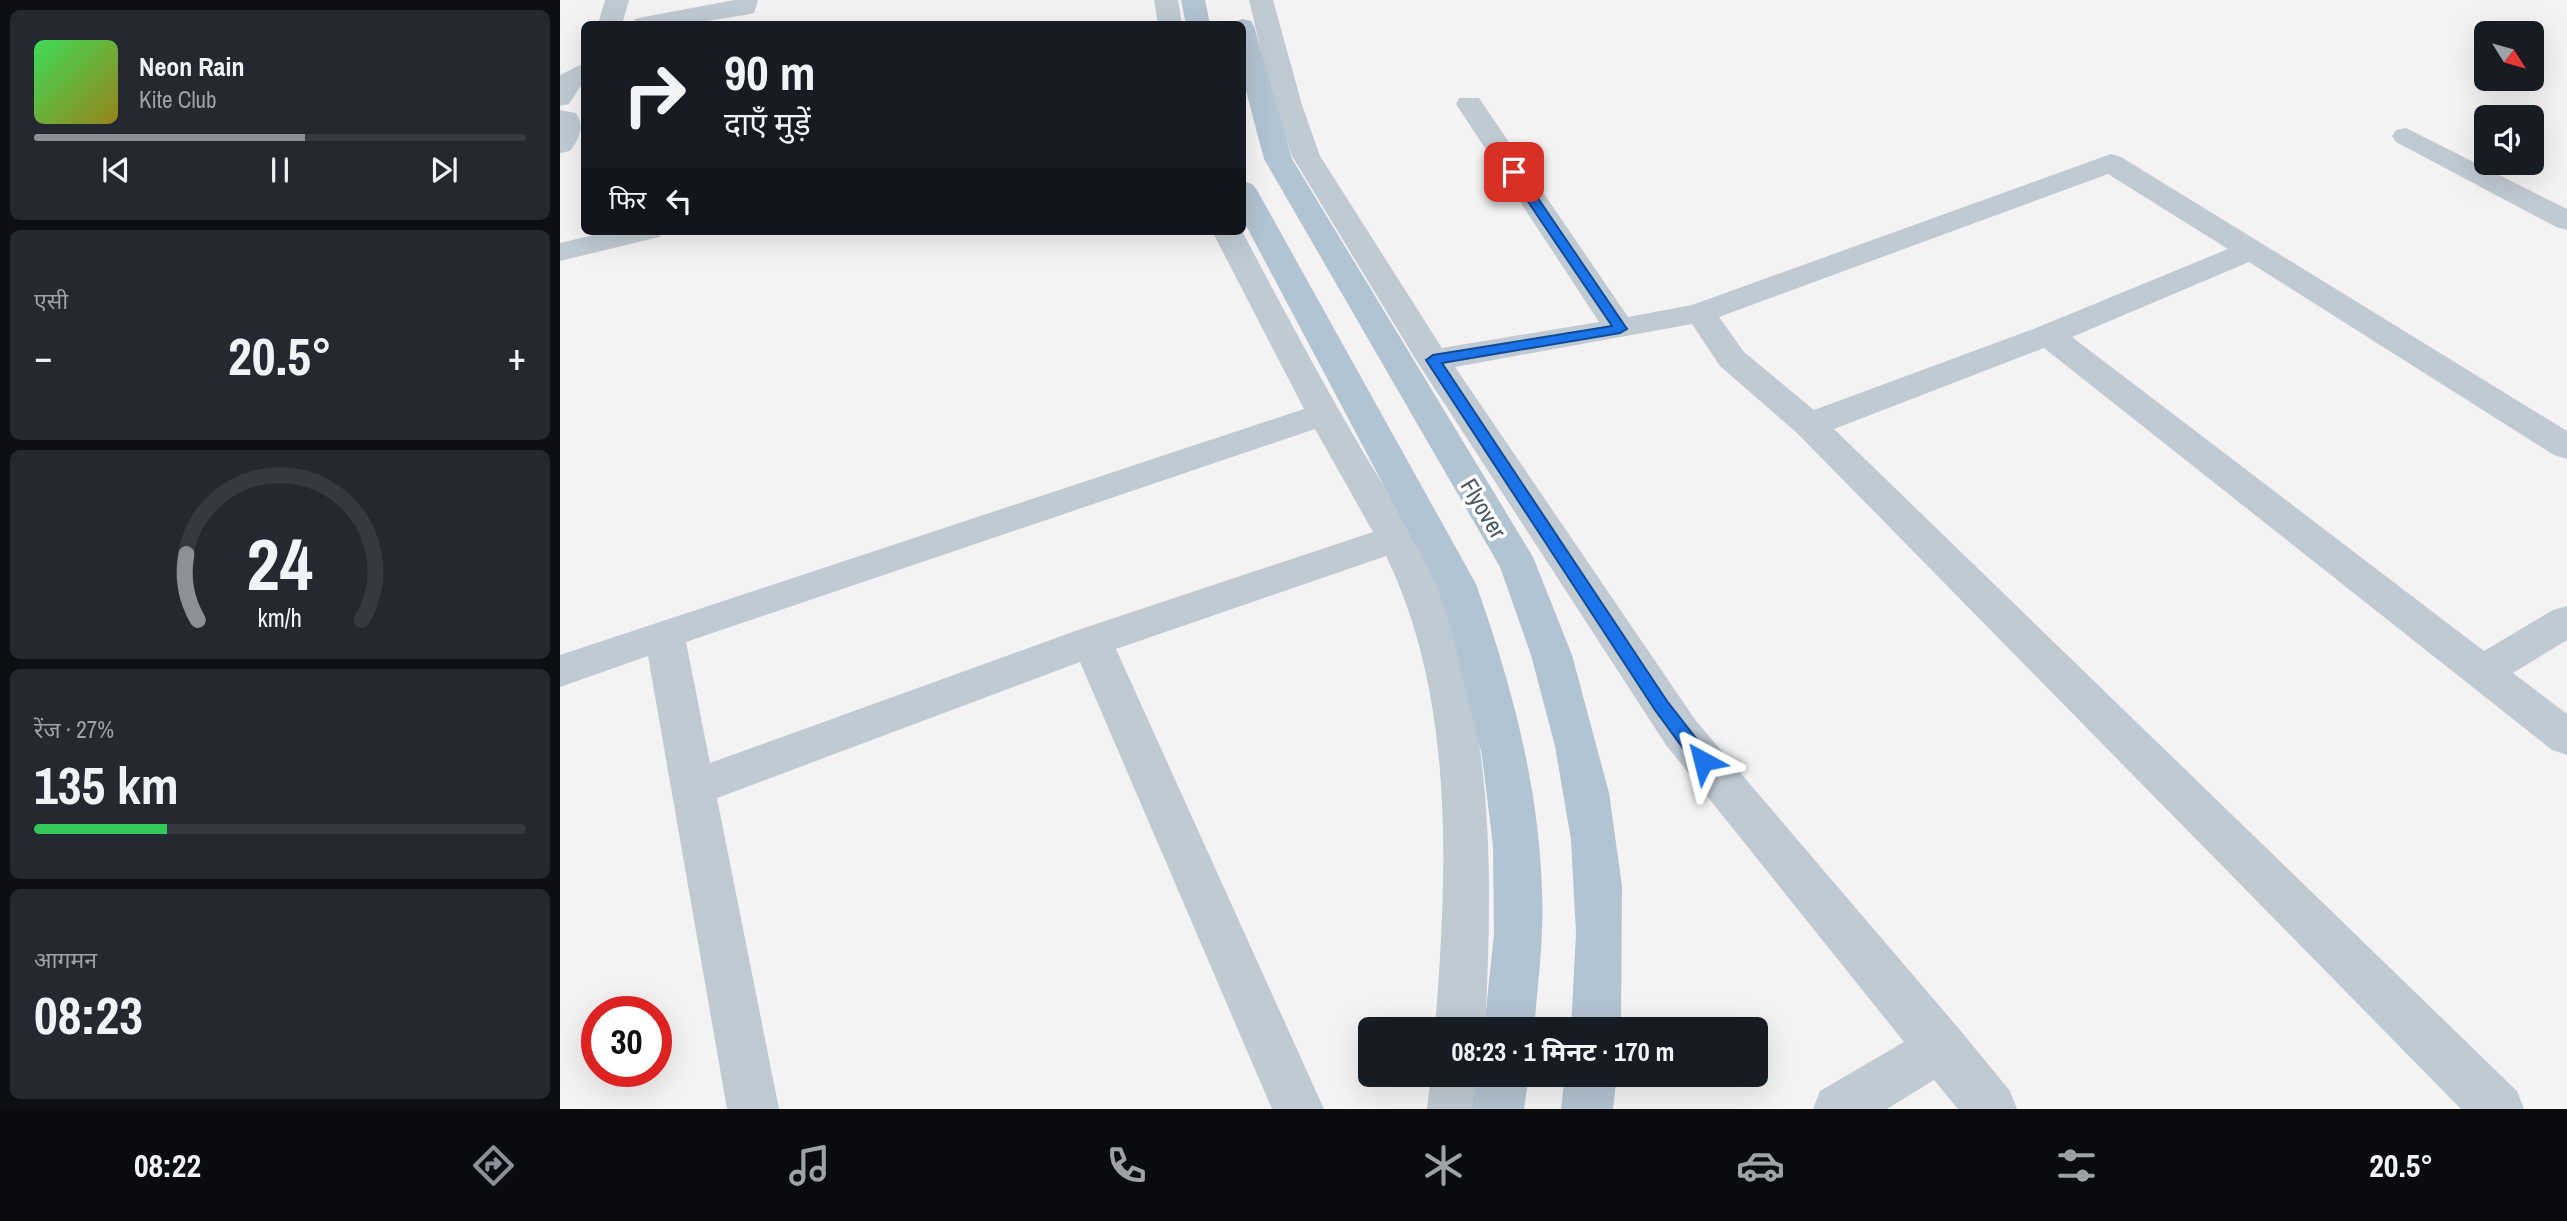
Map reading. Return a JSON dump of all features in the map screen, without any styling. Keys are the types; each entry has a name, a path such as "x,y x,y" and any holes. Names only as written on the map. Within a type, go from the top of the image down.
{"main road":[{"path":"1193,0 1197,21"},
{"name":"Flyover","path":"1236,0 1241,21"},
{"name":"Flyover","path":"1246,40 1278,159 1519,567 1539,616 1572,726 1594,857 1600,931 1596,1017"},
{"path":"1246,197 1456,584 1473,630 1500,737 1511,811 1518,932 1510,1017"},
{"path":"1498,1109 1501,1087"},
{"path":"1587,1109 1590,1087"}],"street":[{"path":"611,21 617,0"},
{"path":"663,21 745,8 747,0"},
{"path":"1166,0 1170,21"},
{"path":"1261,0 1287,105 1306,156 1433,360 1681,733 1991,1109"},
{"path":"566,120 572,77 581,72"},
{"path":"1469,104 1620,329"},
{"path":"2406,136 2567,221"},
{"path":"1433,360 1700,313 2111,163 2567,447"},
{"path":"560,252 631,235"},
{"path":"1229,235 1413,574 1433,630 1458,743 1464,801 1461,1017"},
{"path":"1809,425 2048,335 2250,250"},
{"path":"1700,313 1732,359 1809,425 2498,1109"},
{"path":"2048,335 2567,738"},
{"path":"560,671 1324,414"},
{"path":"692,788 1091,641 1394,539"},
{"path":"2481,672 2567,621"},
{"path":"664,634 753,1109"},
{"path":"1091,641 1298,1109"},
{"path":"1839,1109 1942,1047"},
{"path":"1453,1109 1456,1087"}],"route":[{"path":"1514,172 1620,329 1433,360 1661,705 1703,761"}]}
